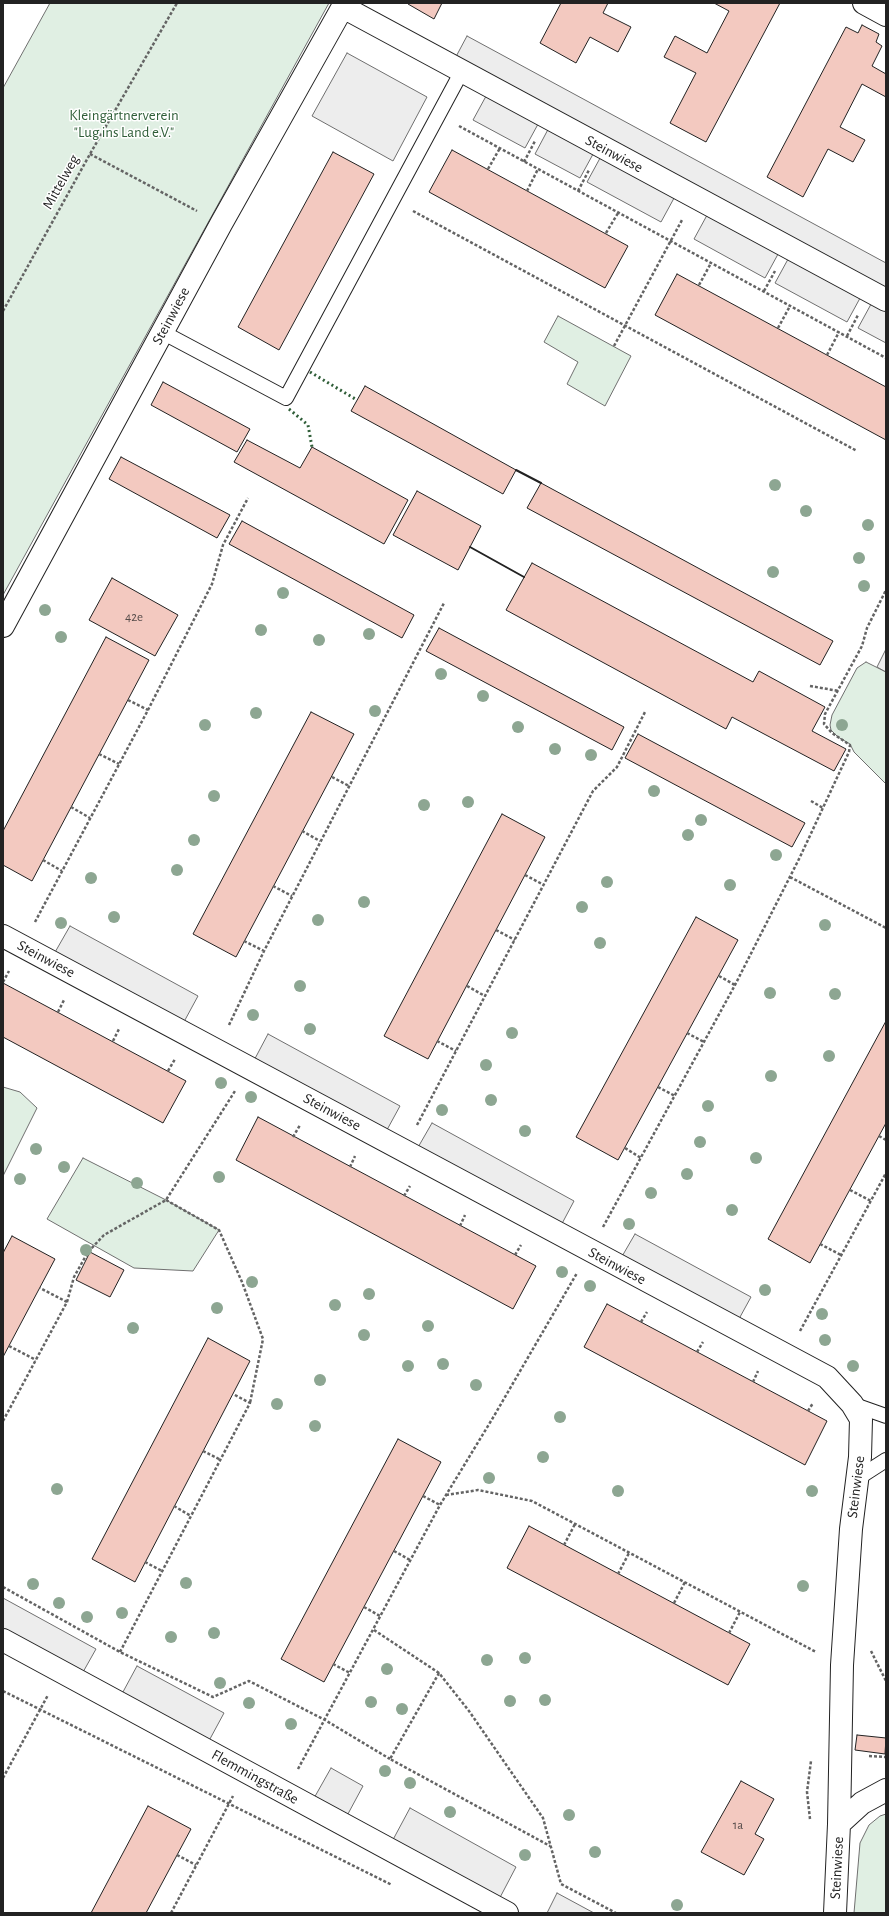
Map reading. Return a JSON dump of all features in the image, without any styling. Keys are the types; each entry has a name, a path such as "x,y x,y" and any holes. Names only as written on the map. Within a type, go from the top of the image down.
{"street":[{"path":"864,3 886,15"},
{"name":"Steinwiese","path":"3,626 220,224 344,5 462,71 886,300"},
{"name":"Steinwiese","path":"3,936 826,1378 852,1404 861,1419 858,1478 851,1529 842,1665 839,1824 835,1913"},
{"name":"Flemmingstraße","path":"3,1640 507,1913"},
{"name":"Steinwiese","path":"839,1824 862,1803 886,1790"}],"lane":[{"path":"162,332 286,398 462,71"},
{"path":"852,1404 886,1416"},
{"path":"858,1478 886,1460"}],"path":[{"name":"Mittelweg","path":"3,311 90,154 177,3"},
{"path":"439,116 886,358"},
{"path":"488,170 500,148"},
{"path":"524,162 530,151"},
{"path":"90,154 220,224"},
{"path":"527,191 538,169"},
{"path":"578,191 584,180"},
{"path":"614,346 695,197"},
{"path":"393,200 857,451"},
{"path":"606,233 618,212"},
{"path":"699,285 711,263"},
{"path":"764,292 770,280"},
{"path":"778,328 790,306"},
{"path":"847,336 853,324"},
{"path":"827,355 839,332"},
{"path":"22,946 148,710 212,584 223,544 248,498"},
{"path":"285,1794 445,1496 494,1416 590,1252 735,985 790,877 849,752 850,745 832,733 824,724 825,714 862,646 867,628 886,590"},
{"path":"216,1051 264,951 444,603"},
{"path":"810,686 839,690"},
{"path":"128,700 148,710"},
{"path":"403,1150 593,791 617,767 645,712"},
{"path":"99,754 119,764"},
{"path":"332,777 348,786"},
{"path":"811,801 823,808"},
{"path":"71,807 90,818"},
{"path":"302,831 320,841"},
{"path":"43,860 62,871"},
{"path":"525,875 544,885"},
{"path":"790,877 886,928"},
{"path":"273,886 292,896"},
{"path":"496,930 515,940"},
{"path":"244,941 264,951"},
{"path":"719,976 735,985"},
{"path":"467,986 485,996"},
{"path":"687,1033 704,1042"},
{"path":"437,1041 456,1051"},
{"path":"658,1087 675,1096"},
{"path":"3,1421 4,1416 67,1302 74,1277 88,1252 104,1235 166,1200 221,1114"},
{"path":"879,1136 886,1140"},
{"path":"625,1148 641,1158"},
{"path":"786,1356 886,1173"},
{"path":"850,1190 871,1201"},
{"path":"120,1652 250,1403 264,1339 242,1282 219,1230 166,1200"},
{"path":"820,1244 841,1255"},
{"path":"40,1288 67,1302"},
{"path":"9,1346 36,1360"},
{"path":"233,1394 250,1403"},
{"path":"808,1411 813,1403"},
{"path":"203,1451 221,1460"},
{"path":"445,1496 478,1490 532,1502 842,1665"},
{"path":"423,1496 440,1505"},
{"path":"174,1506 191,1516"},
{"path":"564,1545 575,1524"},
{"path":"394,1551 410,1560"},
{"path":"618,1574 629,1553"},
{"path":"145,1562 162,1571"},
{"path":"674,1603 685,1582"},
{"path":"3,1587 120,1652 213,1697 249,1681 325,1720 390,1759 551,1846"},
{"path":"364,1607 380,1616"},
{"path":"729,1633 740,1612"},
{"path":"373,1630 439,1673 469,1711 543,1818 561,1884 616,1913"},
{"path":"333,1664 350,1673"},
{"path":"3,1778 61,1672"},
{"path":"390,1759 439,1673"},
{"path":"3,1691 399,1888"},
{"path":"171,1913 246,1772"},
{"path":"177,1855 196,1865"}],"green space":[{"name":"Kleingärtnerverein \"Lug ins Land e.V.\"","path":"50,3 329,3 3,595 3,88"},
{"path":"558,316 631,356 605,406 567,384 578,362 544,342"},
{"path":"866,662 886,672 886,784 854,752 850,744 838,737 831,730 830,725 832,715 857,668"},
{"path":"3,1087 20,1092 37,1108 3,1176"},
{"path":"83,1158 166,1200 219,1230 193,1271 134,1268 47,1219"},
{"path":"886,1814 886,1913 854,1913 860,1843 869,1825 880,1816"}],"shaded area":[{"path":"467,36 886,263 886,343 858,328 876,295 865,289 847,322 775,283 793,250 783,245 765,278 694,239 712,206 679,189 661,222 587,182 605,149 598,145 580,178 535,154 553,120 543,115 525,148 473,120 491,87 451,66"},
{"path":"347,53 427,97 393,161 312,116"},
{"path":"886,649 886,672 877,667"},
{"path":"70,926 198,996 179,1031 50,961"},
{"path":"268,1034 400,1106 382,1139 250,1068"},
{"path":"432,1123 574,1201 557,1233 413,1156"},
{"path":"635,1234 751,1297 734,1328 617,1265"},
{"path":"3,1598 96,1649 78,1681 3,1640"},
{"path":"137,1666 224,1713 204,1750 117,1703"},
{"path":"331,1768 363,1786 342,1825 309,1807"},
{"path":"410,1808 516,1867 495,1907 388,1849"},
{"path":"557,1893 594,1913 547,1913"}],"building":[{"path":"442,3 434,19 408,4"},
{"path":"561,3 608,3 603,13 631,27 618,52 590,37 576,63 540,43"},
{"path":"714,3 780,3 706,142 670,123 696,73 664,57 675,36 707,53 729,11"},
{"path":"862,25 879,34 876,42 882,46 872,66 886,74 886,97 862,84 840,127 865,140 853,162 828,149 803,197 767,177 846,27 858,33"},
{"path":"452,150 628,246 605,288 429,192"},
{"path":"333,152 374,174 279,350 238,327"},
{"path":"677,274 886,387 886,440 655,315"},
{"path":"163,382 250,429 237,452 151,405"},
{"path":"365,386 516,470 503,494 351,411"},
{"path":"247,440 300,468 312,447 408,500 384,544 234,462"},
{"path":"121,457 230,515 217,538 109,479"},
{"path":"541,483 833,641 820,665 527,508"},
{"path":"417,491 481,526 458,570 393,535"},
{"path":"242,521 414,615 402,638 229,544"},
{"path":"532,563 753,682 759,671 825,707 812,731 846,749 834,771 732,717 726,729 506,610"},
{"path":"112,578 178,615 155,656 89,620"},
{"path":"439,628 624,727 612,750 426,651"},
{"path":"106,637 149,660 32,881 3,865 3,831"},
{"path":"311,712 354,734 236,957 193,934"},
{"path":"638,734 805,823 792,847 625,758"},
{"path":"502,814 545,837 428,1059 384,1036"},
{"path":"696,917 738,940 618,1160 576,1137"},
{"path":"3,983 186,1081 163,1123 3,1037"},
{"path":"886,1021 886,1123 810,1263 768,1239"},
{"path":"258,1117 536,1266 513,1309 236,1160"},
{"path":"12,1236 55,1259 3,1357 3,1253"},
{"path":"90,1252 124,1270 110,1297 76,1280"},
{"path":"607,1304 827,1421 805,1465 584,1347"},
{"path":"208,1338 250,1361 135,1582 92,1559"},
{"path":"398,1439 441,1462 324,1682 281,1659"},
{"path":"529,1526 750,1644 728,1685 507,1568"},
{"path":"857,1735 886,1738 885,1754 855,1750"},
{"path":"741,1781 774,1799 755,1834 764,1839 744,1875 701,1852"},
{"path":"148,1806 191,1829 146,1913 91,1913"}],"hedge":[{"path":"310,372 357,400"},
{"path":"289,409 308,425 312,447"}],"wall":[{"path":"516,470 541,483"},
{"path":"470,547 524,577"}]}
